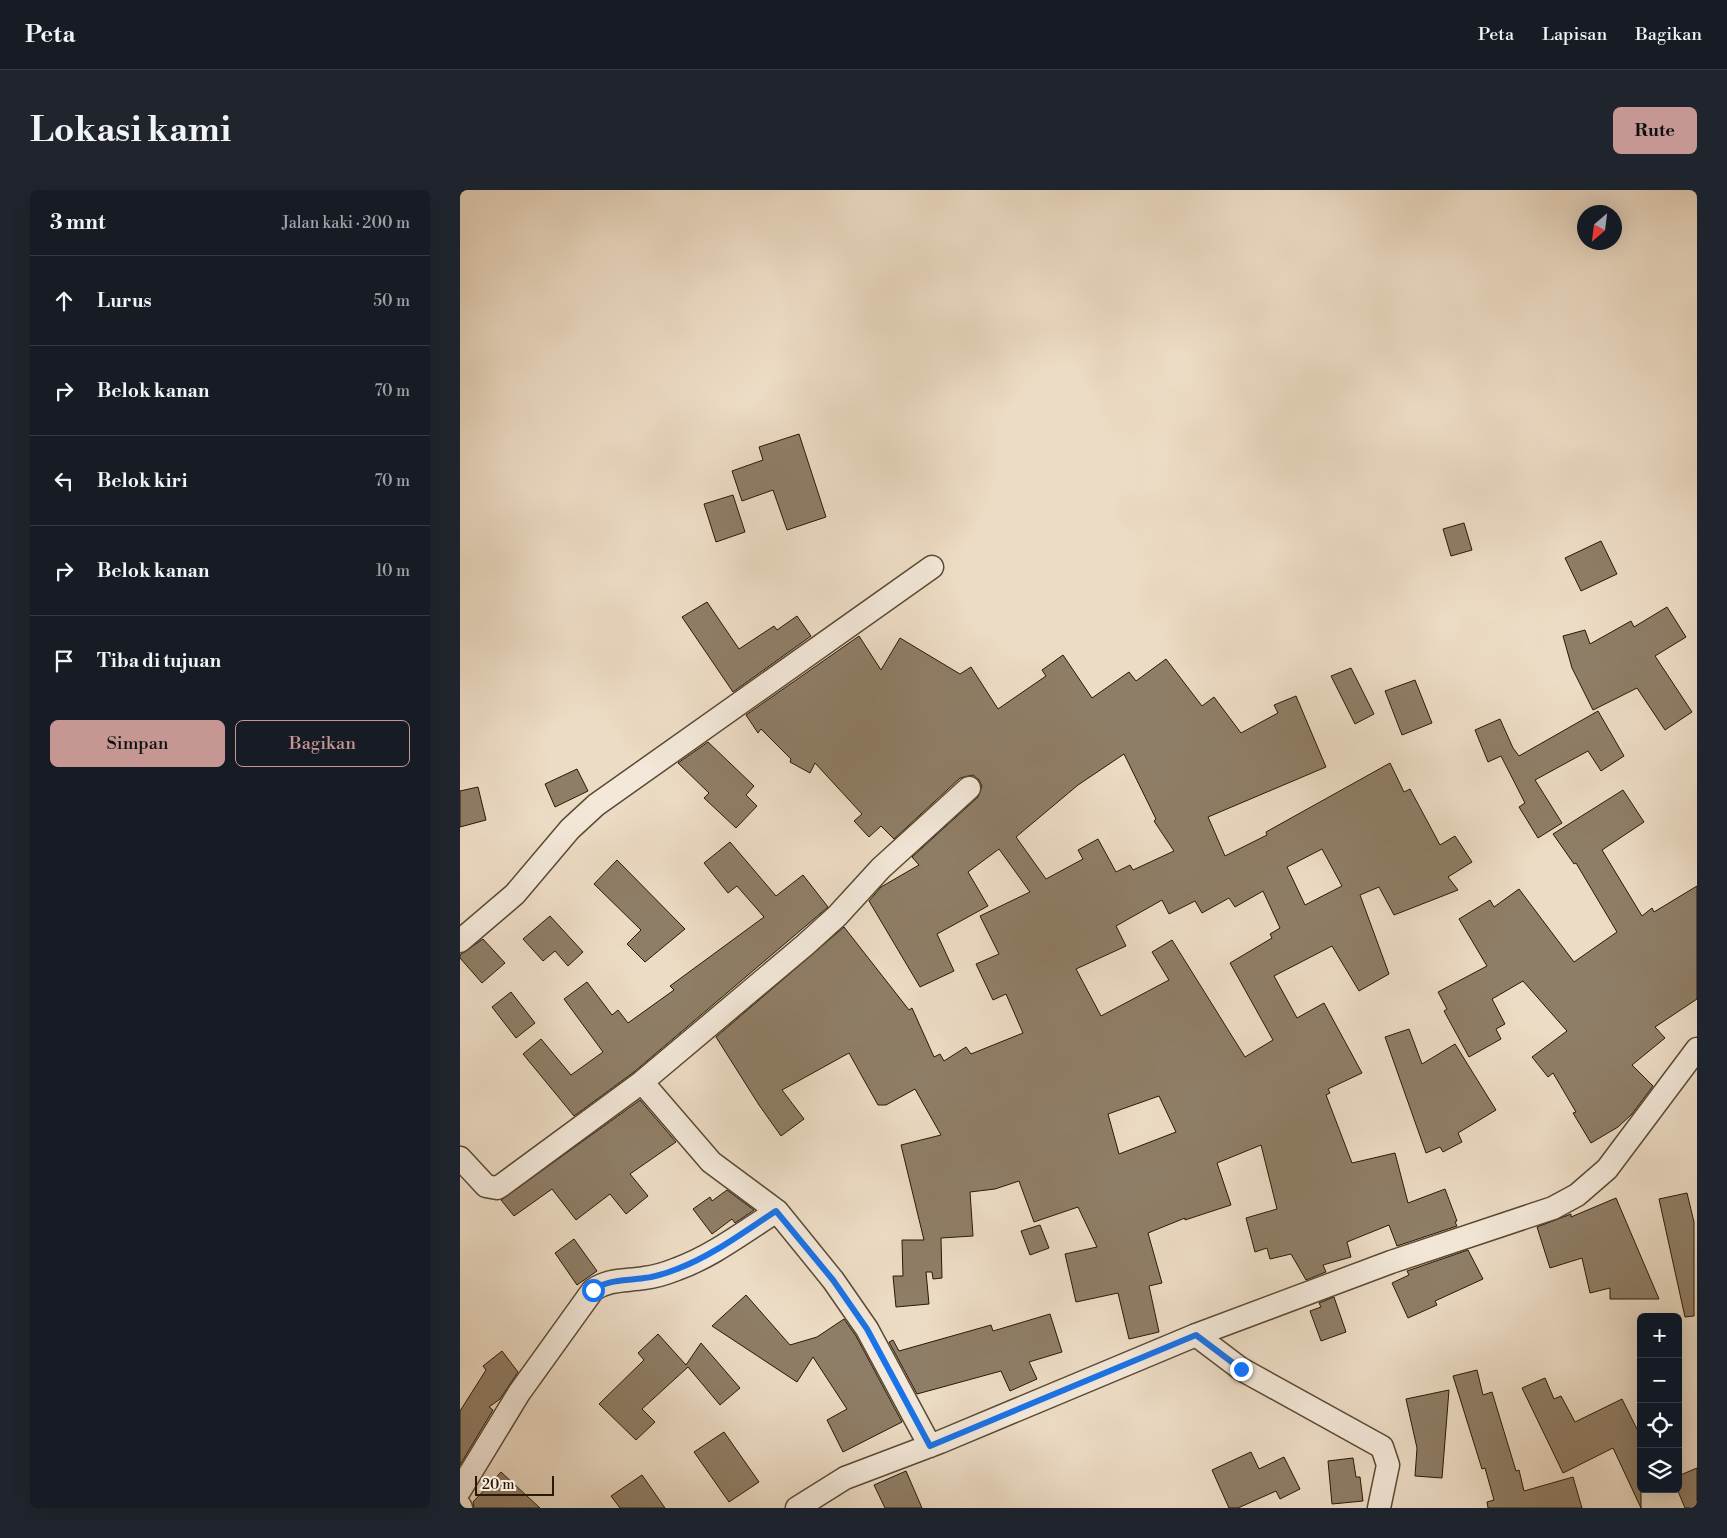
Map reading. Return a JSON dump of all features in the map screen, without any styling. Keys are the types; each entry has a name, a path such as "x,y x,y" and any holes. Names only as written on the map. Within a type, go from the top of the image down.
{"street":[{"path":"460,941 515,894 570,829 596,805 932,567"},
{"path":"460,1158 482,1183 491,1188 497,1188 642,1082 805,945 836,916 880,868 969,788"},
{"path":"796,1508 845,1478 930,1446 1196,1335 1391,1262 1553,1208 1577,1195 1607,1169 1697,1049"},
{"path":"642,1082 711,1162 776,1211 833,1280 867,1329 930,1446"},
{"path":"460,1490 519,1393 593,1290 601,1284 613,1281 647,1278 678,1269 707,1255 776,1211"},
{"path":"1196,1335 1241,1369 1382,1447 1388,1465 1378,1508"}],"building":[{"path":"799,434 826,517 787,530 773,490 742,501 732,471 763,460 759,447"},
{"path":"733,495 745,532 716,542 704,504"},
{"path":"1464,523 1472,550 1451,556 1443,529"},
{"path":"1601,541 1617,574 1581,591 1565,558"},
{"path":"707,602 739,649 774,626 777,630 797,616 811,636 733,692 682,617"},
{"path":"1667,607 1686,637 1655,656 1692,712 1665,730 1637,688 1593,710 1572,668 1563,636 1585,630 1590,644 1631,621 1634,627"},
{"path":"859,636 881,670 900,638 960,674 971,667 998,709 1046,676 1042,670 1063,655 1092,698 1129,672 1136,681 1166,659 1202,706 1214,697 1241,733 1278,713 1274,705 1296,696 1326,767 1208,817 1225,856 1267,835 1266,832 1390,763 1404,792 1410,789 1440,845 1455,836 1472,862 1448,877 1458,890 1394,915 1379,887 1360,895 1389,974 1359,991 1332,946 1274,976 1297,1018 1324,1003 1362,1073 1328,1089 1330,1093 1326,1095 1352,1163 1395,1153 1408,1203 1445,1189 1457,1221 1455,1222 1457,1226 1397,1246 1389,1225 1347,1242 1351,1257 1323,1265 1326,1272 1306,1280 1291,1254 1270,1259 1267,1248 1255,1252 1246,1218 1277,1209 1261,1145 1217,1163 1231,1205 1185,1220 1185,1218 1148,1233 1162,1283 1149,1286 1159,1332 1129,1339 1118,1293 1076,1302 1065,1254 1097,1247 1078,1207 1034,1222 1019,1181 995,1189 970,1192 973,1236 941,1238 942,1278 933,1279 932,1272 926,1272 929,1304 896,1307 893,1276 903,1276 902,1240 924,1240 901,1145 941,1135 915,1089 886,1105 878,1105 849,1053 782,1090 804,1119 781,1136 716,1037 844,927 909,1010 912,1008 934,1057 940,1054 944,1061 966,1047 971,1054 1023,1033 1006,994 993,1000 976,964 999,954 980,916 1030,892 999,849 968,872 988,906 937,934 954,971 920,987 869,901 881,887 919,865 912,857 978,797 982,786 979,780 973,775 960,778 894,839 881,826 869,837 854,821 862,814 815,763 810,773 790,762 791,759 761,729 758,733 746,715","holes":["1124,754 1156,819 1154,821 1174,851 1133,870 1130,865 1116,872 1098,839 1078,850 1083,859 1046,879 1016,837 1078,785","1322,849 1342,886 1305,905 1287,867","1263,891 1280,928 1270,934 1272,938 1230,963 1273,1040 1245,1057 1172,940 1152,952 1169,980 1101,1016 1076,969 1126,946 1116,926 1162,900 1169,914 1195,901 1202,913 1229,898 1235,907","1159,1096 1176,1132 1119,1154 1108,1114"]},
{"path":"1351,668 1374,714 1355,724 1331,676"},
{"path":"1415,680 1432,723 1402,735 1385,691"},
{"path":"1598,711 1624,756 1601,771 1588,751 1535,780 1562,823 1538,838 1519,807 1525,803 1501,756 1488,762 1475,730 1500,719 1513,748 1519,756"},
{"path":"708,742 754,786 746,795 757,806 736,828 704,798 709,793 678,763"},
{"path":"577,769 588,791 555,807 545,784"},
{"path":"478,787 486,820 460,827 460,791"},
{"path":"1623,790 1644,822 1602,850 1642,916 1652,908 1654,912 1697,886 1697,999 1655,1027 1665,1038 1632,1065 1653,1086 1632,1114 1618,1127 1591,1143 1573,1113 1576,1112 1553,1073 1548,1077 1532,1057 1567,1031 1523,981 1492,999 1505,1024 1496,1029 1501,1039 1469,1057 1444,1011 1447,1009 1438,992 1487,966 1459,919 1490,900 1494,907 1519,889 1574,962 1617,932 1576,863 1574,864 1553,834"},
{"path":"730,842 776,896 803,875 828,907 634,1072 574,1116 523,1054 541,1039 571,1075 603,1052 564,999 587,982 612,1015 618,1010 628,1023 674,990 670,986 764,917 737,886 728,893 704,863"},
{"path":"617,860 685,929 645,962 627,944 641,930 594,884"},
{"path":"550,916 583,952 568,966 555,951 543,961 523,939"},
{"path":"483,939 505,963 482,983 460,958 460,955"},
{"path":"511,992 535,1023 516,1038 492,1007"},
{"path":"1409,1029 1422,1064 1455,1044 1496,1110 1458,1133 1462,1142 1443,1152 1440,1147 1426,1153 1385,1037"},
{"path":"640,1100 676,1142 630,1174 648,1196 626,1214 610,1194 576,1220 552,1189 514,1216 501,1200"},
{"path":"727,1190 754,1210 735,1223 732,1219 712,1234 693,1209 710,1197 712,1201"},
{"path":"1687,1193 1694,1222 1694,1316 1685,1317 1659,1199"},
{"path":"1616,1198 1659,1299 1610,1299 1610,1288 1590,1293 1582,1258 1550,1268 1537,1227 1571,1214 1571,1217"},
{"path":"1040,1225 1049,1248 1030,1255 1021,1231"},
{"path":"574,1239 597,1271 577,1285 555,1253"},
{"path":"1468,1250 1483,1279 1435,1301 1437,1305 1408,1318 1392,1283 1409,1275 1407,1271"},
{"path":"746,1295 790,1345 817,1337 844,1319 856,1336 902,1422 843,1452 827,1420 847,1409 813,1357 797,1382 712,1326"},
{"path":"1334,1297 1346,1332 1321,1341 1310,1311 1321,1307 1319,1303"},
{"path":"1050,1314 1062,1352 1029,1362 1037,1379 1010,1391 1001,1371 917,1394 889,1342 893,1340 899,1351 991,1325 993,1331"},
{"path":"658,1334 686,1365 701,1343 740,1388 720,1405 688,1367 642,1409 655,1422 636,1440 599,1404 644,1360 638,1353"},
{"path":"502,1351 518,1372 500,1399 489,1407 493,1410 460,1465 460,1411 486,1370 483,1366"},
{"path":"1477,1370 1483,1395 1492,1392 1516,1471 1519,1470 1524,1491 1573,1477 1582,1508 1488,1508 1487,1502 1494,1500 1485,1468 1482,1469 1453,1376"},
{"path":"1545,1378 1554,1399 1561,1396 1575,1422 1622,1399 1637,1429 1637,1493 1641,1493 1641,1508 1613,1448 1563,1473 1522,1388"},
{"path":"1449,1390 1442,1478 1415,1476 1417,1448 1406,1399"},
{"path":"724,1432 759,1482 729,1502 694,1452"},
{"path":"1251,1452 1259,1469 1284,1457 1300,1489 1280,1499 1276,1491 1238,1508 1229,1508 1212,1470"},
{"path":"1353,1458 1356,1477 1360,1477 1363,1501 1332,1504 1328,1461"},
{"path":"1697,1468 1697,1508 1685,1508 1679,1493 1682,1493 1682,1474"},
{"path":"906,1471 922,1508 885,1508 874,1485"},
{"path":"501,1472 540,1508 474,1508 473,1502"},
{"path":"642,1475 665,1508 620,1508 611,1496"}],"route":[{"path":"593,1290 601,1284 613,1281 647,1278 678,1269 707,1255 776,1211 833,1280 867,1329 930,1446 1196,1335 1241,1369"}]}
